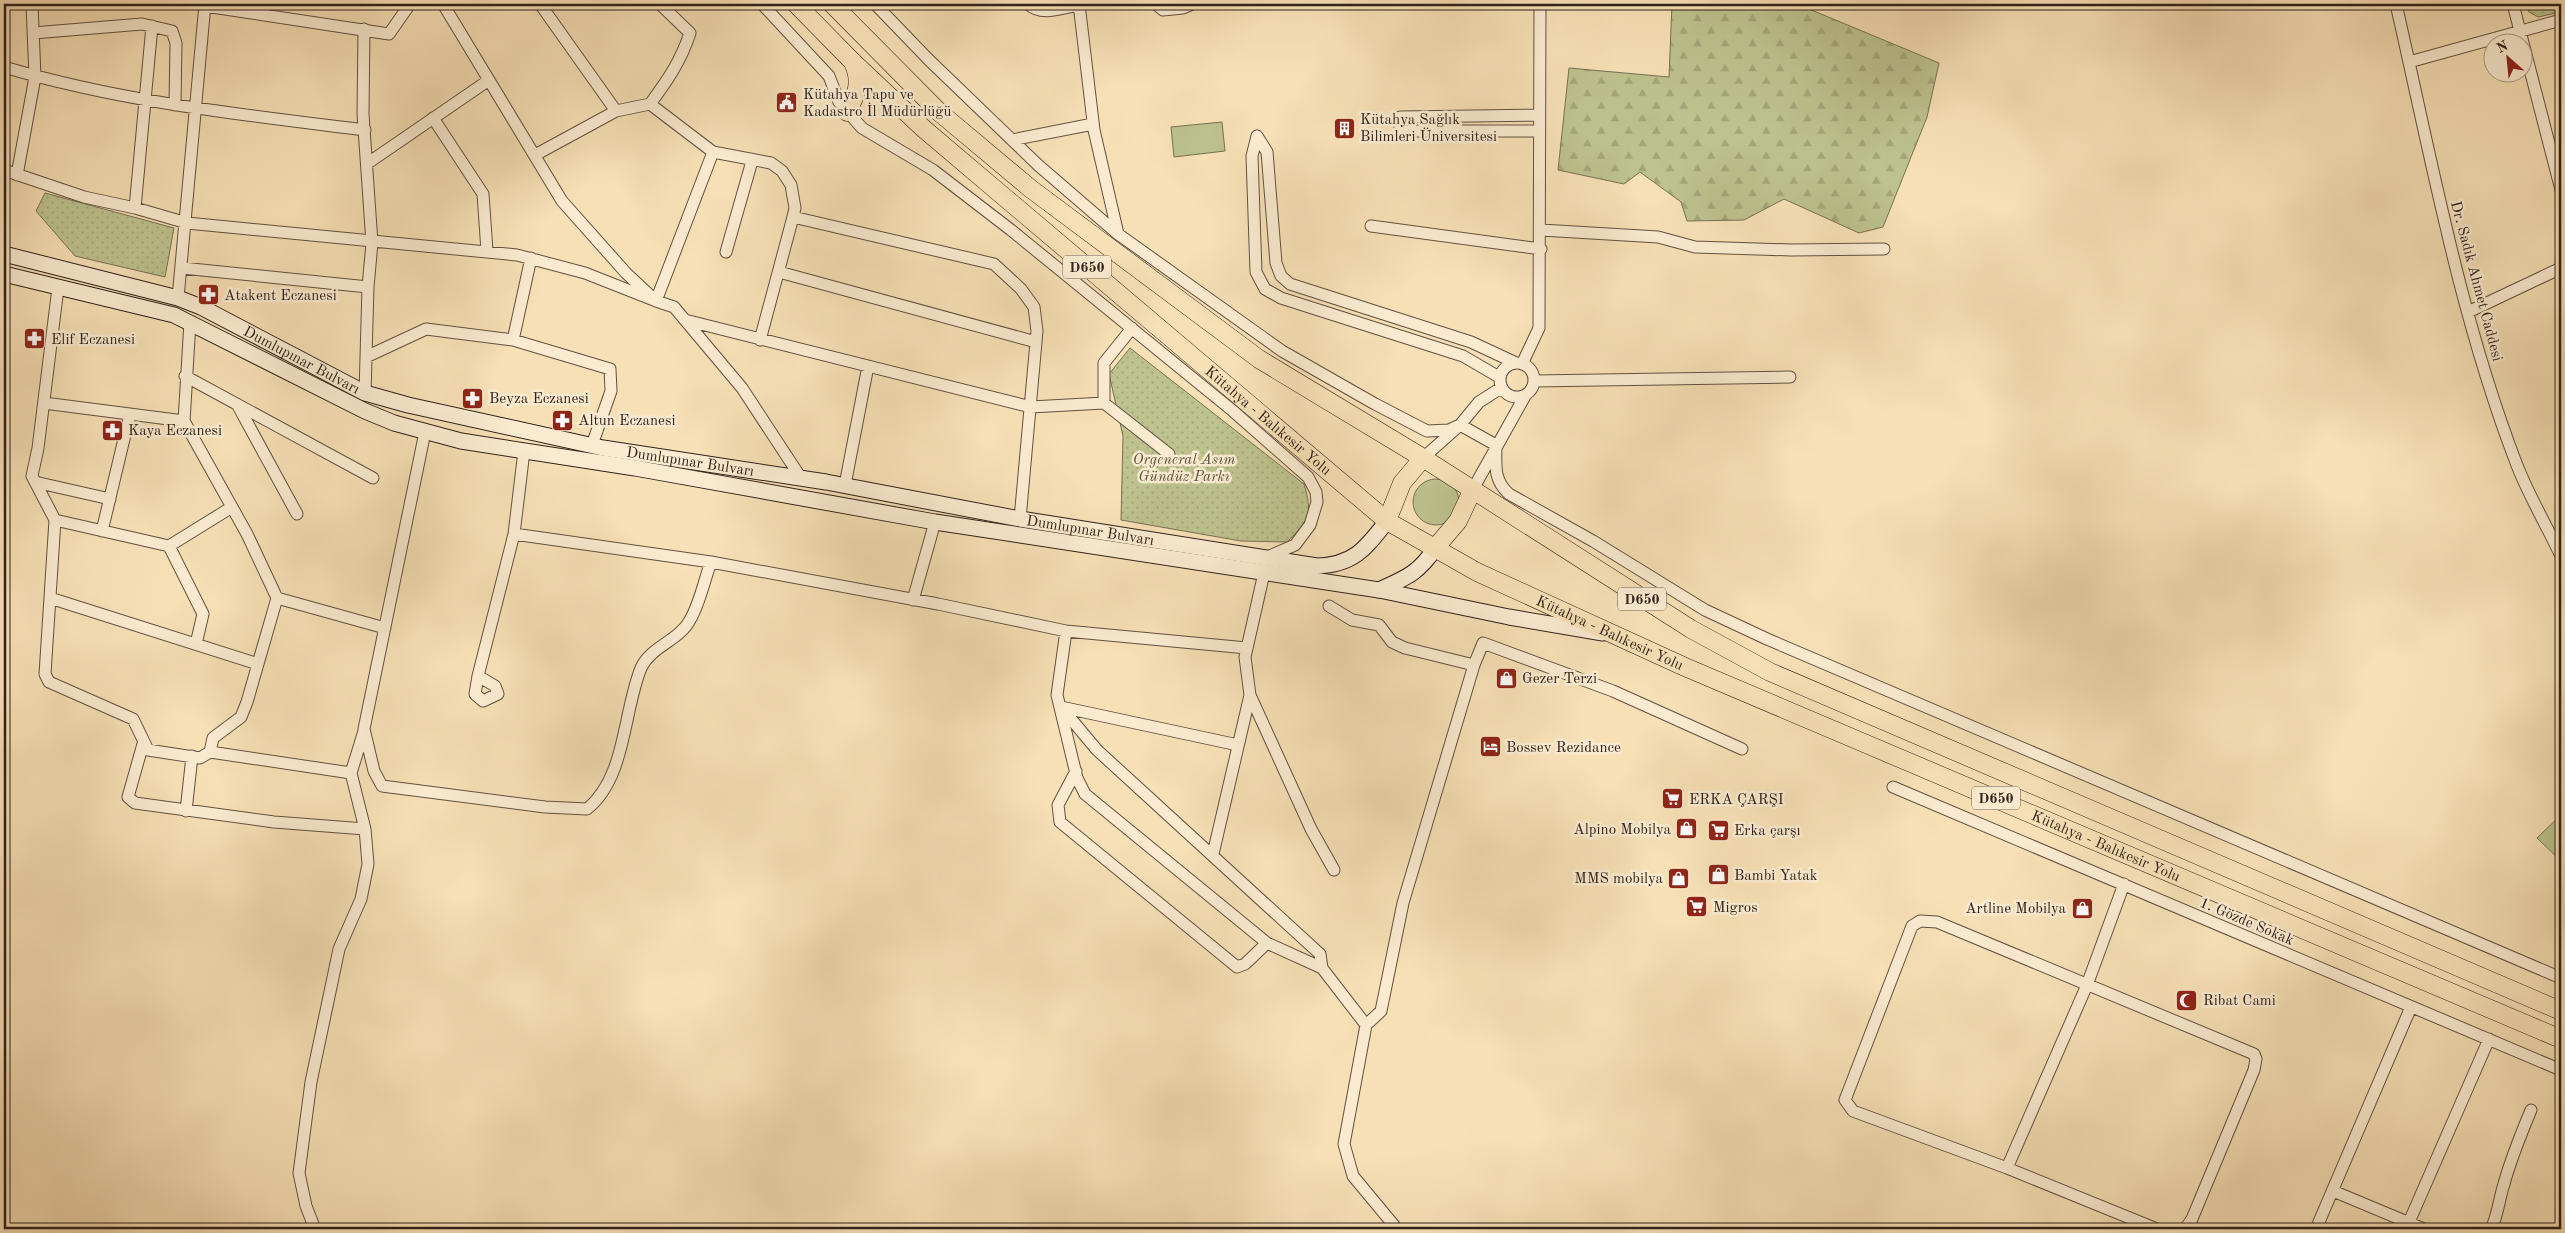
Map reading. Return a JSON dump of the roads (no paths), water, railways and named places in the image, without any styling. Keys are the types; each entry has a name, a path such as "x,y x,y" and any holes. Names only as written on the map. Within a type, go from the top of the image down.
{"highway":[{"name":"Kütahya - Balıkesir Yolu","path":"796,4 853,62 924,128 1387,521 1492,579 1615,635 2561,1039"},
{"name":"Kütahya - Balıkesir Yolu","path":"832,4 939,112 1031,189 1260,359 1428,453 1473,489 1691,629 1770,672 2561,1012"},
{"path":"847,112 853,100 859,77 853,62"},
{"path":"1387,521 1402,483 1428,453"},
{"path":"1436,547 1458,521 1473,489"}],"main road":[{"name":"Dumlupınar Bulvarı","path":"4,254 178,298 201,307 365,393 408,405 592,445 845,485 1265,565 1508,617 1615,635"},
{"name":"Dumlupınar Bulvarı","path":"4,274 58,288 156,309 190,322 366,411 394,423 462,441 1155,558 1265,565 1318,566 1343,563 1362,551 1387,521"},
{"path":"1378,590 1406,578 1424,565 1436,547"}],"street":[{"path":"17,175 35,77 32,4"},
{"path":"178,298 205,5 389,34 410,4"},
{"path":"443,4 562,200 626,272 656,301"},
{"path":"540,4 616,111"},
{"path":"535,155 616,111 650,104 669,80 684,53 690,33 660,4"},
{"path":"762,4 829,76 839,102 862,128 933,170 1132,328 1233,411 1308,477 1316,492 1316,502 1310,525 1294,545 1265,565 1245,657 1250,695 1303,812 1334,870"},
{"path":"875,4 929,60 1012,140 1118,234 1282,351 1426,431 1449,430 1460,425"},
{"path":"1028,4 1035,10 1043,12 1079,4 1093,124 1118,234"},
{"path":"1156,4 1163,10 1183,8 1192,4"},
{"path":"1428,453 1460,425 1478,402 1500,383 1505,367 1519,363 1539,328 1541,249 1538,131 1540,4"},
{"name":"Dr. Sadık Ahmet Caddesi","path":"2396,4 2456,268 2493,399 2516,463 2561,556"},
{"path":"2513,4 2520,32 2561,20"},
{"path":"33,33 142,24 172,30 176,43 176,105"},
{"path":"135,208 152,26"},
{"path":"364,29 365,130 372,243 368,287 368,356 365,393"},
{"path":"2409,62 2482,42"},
{"path":"4,67 35,77 196,110 365,130"},
{"path":"2532,78 2561,190"},
{"path":"368,163 489,80"},
{"path":"650,104 712,152 771,164 782,170 791,185 795,208 760,340"},
{"path":"1538,115 1400,117 1400,131 1538,131"},
{"path":"433,118 483,194 487,251"},
{"path":"1012,140 1093,124"},
{"path":"1473,489 1496,445 1525,396 1530,392 1534,382 1531,370 1471,342 1290,284 1282,276 1276,263 1267,152 1257,136 1252,156 1256,272 1265,289 1281,298 1463,356 1500,383 1504,393 1514,398 1525,396"},
{"path":"656,301 712,152"},
{"path":"726,252 752,161"},
{"path":"4,170 84,197 135,208 186,223 372,243 487,251 531,258 585,273 674,307 742,388 801,478"},
{"path":"793,217 994,264 1021,289 1034,307 1037,331 1020,519"},
{"path":"1371,226 1541,249"},
{"path":"1541,230 1658,237 1696,247 1791,250 1884,249"},
{"path":"513,340 531,258"},
{"path":"182,268 368,287"},
{"path":"2468,312 2561,268"},
{"path":"778,272 1036,342"},
{"path":"58,288 44,403 32,476 55,520 45,674 49,682 133,720 143,744 148,750 200,758 210,752 351,773"},
{"path":"685,320 1031,407 1104,403 1169,454"},
{"path":"190,322 184,421 248,534 277,598 241,716 213,738 210,752"},
{"path":"1104,403 1104,363 1132,328"},
{"path":"368,356 426,329 513,340 610,369 610,391 592,445"},
{"path":"845,485 868,366"},
{"path":"186,376 373,478"},
{"path":"1534,382 1790,377"},
{"path":"44,403 184,421"},
{"path":"237,404 297,514"},
{"path":"102,531 130,414"},
{"path":"1460,425 1496,445"},
{"path":"1426,431 1428,453"},
{"path":"315,1229 306,1206 299,1173 311,1082 339,949 361,899 368,864 365,829 351,773 364,729 426,432"},
{"path":"1496,445 1497,478 1502,488 1509,494 1593,541 1705,610 1766,639 2561,978"},
{"path":"478,676 514,534 524,451"},
{"path":"35,482 110,499"},
{"path":"55,520 169,546 232,507"},
{"path":"913,600 935,522"},
{"path":"514,534 710,562 1066,631 1247,648"},
{"path":"169,546 203,614 196,644"},
{"path":"364,729 374,771 382,786 545,807 587,809 609,786 642,667 655,650 672,639 690,621 710,562"},
{"path":"50,598 258,664"},
{"path":"277,598 385,628"},
{"path":"1329,606 1352,620 1379,625 1392,642 1405,648 1474,665"},
{"path":"1066,631 1058,694 1076,771 1084,794 1244,922 1267,943 1322,968 1366,1025"},
{"path":"1398,1229 1354,1176 1344,1144 1366,1025 1381,1011 1403,903 1482,643 1613,691 1742,749"},
{"path":"1213,854 1250,695"},
{"path":"1061,707 1238,745"},
{"path":"1061,707 1097,750 1213,854 1320,954 1322,968"},
{"path":"143,744 128,797 135,803 274,822 365,829"},
{"path":"186,811 192,756"},
{"path":"1076,771 1058,805 1060,822 1237,967 1246,964 1267,943"},
{"name":"1. Gözde Sokak","path":"1893,788 2561,1070"},
{"path":"2007,1168 2087,985 2124,884"},
{"path":"2157,1229 2007,1168 1853,1111 1845,1100 1912,926 1920,921 1936,922 2247,1049 2254,1054 2256,1059 2192,1219 2185,1229"},
{"path":"2316,1229 2411,1007"},
{"path":"2408,1226 2489,1039"},
{"path":"2491,1229 2496,1220 2503,1186 2518,1141 2531,1110"},
{"path":"2333,1191 2408,1226 2424,1229"}],"place":[{"name":"Kütahya Tapu ve Kadastro İl Müdürlüğü","path":"787,103"},
{"name":"Kütahya Sağlık Bilimleri Üniversitesi","path":"1344,128"},
{"name":"Atakent Eczanesi","path":"208,295"},
{"name":"Elif Eczanesi","path":"35,339"},
{"name":"Beyza Eczanesi","path":"473,398"},
{"name":"Altun Eczanesi","path":"562,420"},
{"name":"Kaya Eczanesi","path":"112,430"},
{"name":"Gezer Terzi","path":"1506,678"},
{"name":"Bossev Rezidance","path":"1490,747"},
{"name":"ERKA ÇARŞI","path":"1673,799"},
{"name":"Alpino Mobilya","path":"1687,829"},
{"name":"Erka çarşı","path":"1718,830"},
{"name":"Bambi Yatak","path":"1718,875"},
{"name":"MMS mobilya","path":"1679,878"},
{"name":"Migros","path":"1697,907"},
{"name":"Artline Mobilya","path":"2082,908"},
{"name":"Ribat Cami","path":"2187,1000"}],"park label":[{"name":"Orgeneral Asım Gündüz Parkı","path":"1184,468"}]}
